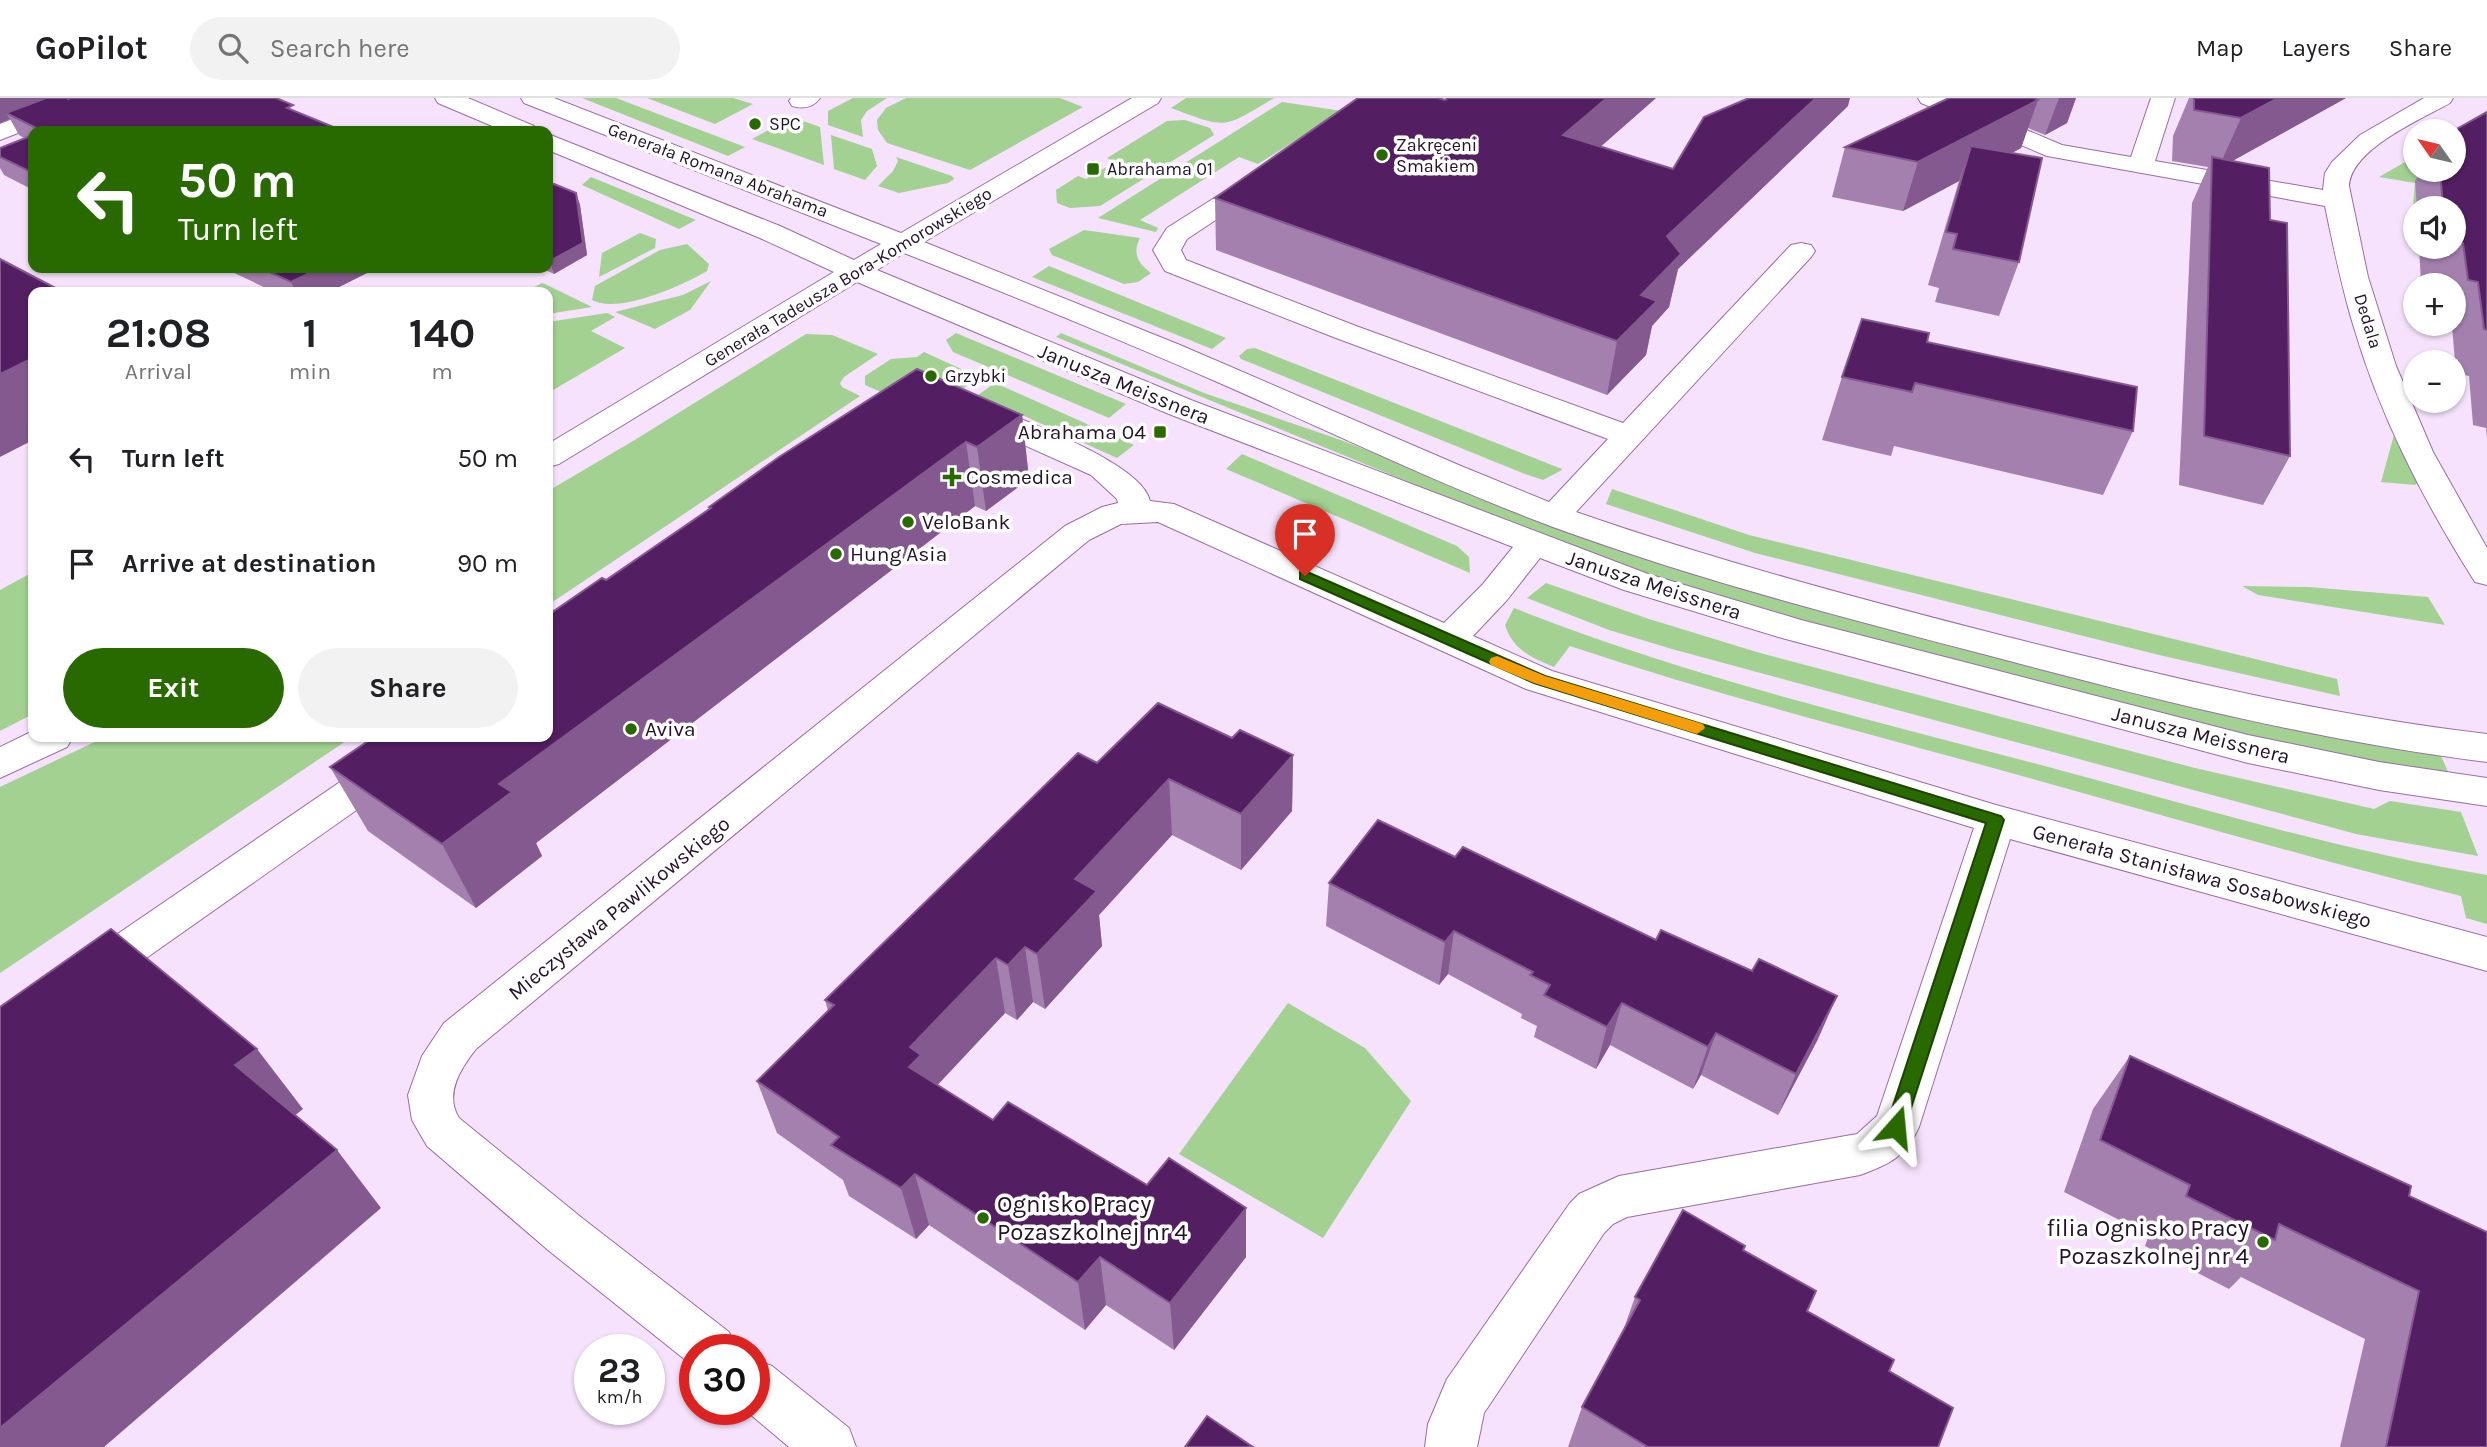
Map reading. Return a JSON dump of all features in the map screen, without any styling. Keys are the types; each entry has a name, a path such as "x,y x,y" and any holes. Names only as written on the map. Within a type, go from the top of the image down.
{"street":[{"path":"0,132 86,98"},
{"path":"447,98 513,126"},
{"name":"Generała Romana Abrahama","path":"533,98 904,242"},
{"name":"Generała Tadeusza Bora-Komorowskiego","path":"553,454 855,271 1149,98"},
{"path":"1930,98 2042,147 2339,201"},
{"name":"Dedala","path":"2441,98 2347,158 2336,182 2351,267 2395,407 2432,482 2487,574"},
{"path":"2141,166 2160,99"},
{"name":"Generała Romana Abrahama","path":"553,143 770,232 855,271"},
{"path":"1276,168 1177,234 1167,250 1175,265 1346,332 1628,436"},
{"name":"Janusza Meissnera","path":"904,242 1169,351 1431,465 1616,538 1734,577 2112,676 2270,714 2487,748"},
{"path":"1555,515 1801,251"},
{"name":"Janusza Meissnera","path":"855,271 1180,407 1534,544 1700,603 2248,749 2379,776 2487,792"},
{"path":"946,404 966,407 1102,468 1132,496 1136,511"},
{"name":"Mieczysława Pawlikowskiego","path":"692,1334 555,1226 443,1132 435,1121 432,1104 433,1077 444,1056 460,1036 1077,533 1099,519 1136,511 1162,511 1448,641"},
{"path":"1448,641 1534,544"},
{"name":"Generała Stanisława Sosabowskiego","path":"1448,641 1539,680 1996,820 2487,954"},
{"path":"0,764 44,742"},
{"path":"57,998 426,742"},
{"path":"1451,1447 1454,1424 1465,1396 1587,1218 1596,1209 1619,1197 1860,1154 1887,1139 1896,1127 1996,820"},
{"path":"770,1397 830,1447"}],"green space":[{"path":"582,98 616,98 745,147 728,156"},
{"path":"647,98 733,98 753,104 715,124"},
{"path":"853,98 887,98 867,111 861,120 863,137 828,125 828,111"},
{"path":"906,98 1060,98 1083,107 970,170 887,143 878,130 877,120 886,108"},
{"path":"1186,98 1274,98 1244,116 1215,122 1171,108"},
{"path":"1282,102 1342,111 1258,164 1239,157 1140,220 1158,228 1156,232 1098,218"},
{"path":"792,117 820,127 824,165 752,139"},
{"path":"1185,120 1210,128 1214,135 1100,206 1070,208 1057,203 1056,190 1078,176 1086,179 1115,162 1107,158 1167,121"},
{"path":"831,135 872,149 877,166 865,180 834,169"},
{"path":"896,157 954,179 948,183 899,193 878,186 893,171 898,161"},
{"path":"2403,163 2403,181 2379,177"},
{"path":"591,177 696,220 679,229 582,185"},
{"path":"2409,182 2436,182 2445,196 2414,196 2415,183"},
{"path":"1084,230 1140,238 1138,258 1151,273 1138,282 1124,284 1052,255 1049,249"},
{"path":"640,233 656,239 655,248 599,277 602,253"},
{"path":"687,244 709,264 707,271 683,284 633,301 603,304 592,300 595,286 660,250"},
{"path":"1049,266 1226,338 1212,349 1032,277"},
{"path":"711,281 690,310 655,329 615,312 683,295"},
{"path":"542,283 550,287 534,287"},
{"path":"553,288 592,307 553,313"},
{"path":"607,313 615,317 591,331 625,348 553,390 553,321"},
{"path":"956,333 1126,404 1109,418 953,352 946,340"},
{"path":"1061,333 1204,393 1338,439 1641,556 1774,597 2380,746 2441,756 2450,776 2298,750 1755,608 1579,552 1056,337"},
{"path":"806,334 832,335 878,354 844,377 840,383 842,387 860,396 553,602 553,488"},
{"path":"1255,348 1562,470 1543,480 1525,474 1239,356 1247,349"},
{"path":"924,352 979,377 957,393 899,400 865,385 865,376 891,359 917,357"},
{"path":"995,383 1134,445 1117,458 978,395"},
{"path":"2394,435 2418,482 2415,485 2381,482"},
{"path":"1242,454 1457,546 1469,557 1470,573 1226,469"},
{"path":"1612,489 1749,535 2337,679 2340,696 2159,655 1755,553 1606,504"},
{"path":"28,575 28,717 0,731 0,590"},
{"path":"1546,583 1649,619 1760,653 2195,768 2374,809 2390,801 2461,812 2478,856 2356,834 1672,649 1609,630 1527,598"},
{"path":"2242,586 2309,587 2428,597 2445,625 2258,595"},
{"path":"1514,608 1644,655 1842,713 2318,839 2487,875 2487,924 2466,918 2461,896 1782,711 1570,646 1554,667 1518,647 1508,634 1505,625"},
{"path":"94,742 345,742 0,973 0,787"},
{"path":"1288,1003 1365,1048 1411,1101 1323,1238 1179,1154"}],"building":[{"path":"46,98 276,98 293,105 287,108 331,126 32,126 6,113"},
{"path":"1358,98 1607,98 1563,135 1673,169 1704,117 1749,98 1816,98 1667,236 1681,254 1641,295 1657,301 1617,341 1215,198"},
{"path":"1949,98 2038,100 1918,162 1845,147"},
{"path":"2194,98 2278,98 2241,118 2194,110"},
{"path":"2487,112 2487,330 2484,329 2478,282 2468,280 2465,259 2466,196 2442,196 2441,182 2466,182 2466,124"},
{"path":"28,137 28,171 0,157 0,148"},
{"path":"1971,146 2042,158 2019,262 1953,249 1957,234 1946,232"},
{"path":"2212,157 2269,168 2270,220 2287,223 2290,456 2204,436"},
{"path":"553,185 576,193 583,243 553,259"},
{"path":"0,259 53,287 28,287 28,360 0,374"},
{"path":"272,273 310,273 291,282"},
{"path":"1862,319 1929,333 1927,342 2137,387 2133,431 1915,383 1912,392 1842,377"},
{"path":"917,369 1022,415 977,447 966,442 499,784 512,792 442,844 330,767 367,742 553,742 553,612 602,578 606,580 711,508 709,507 779,457"},
{"path":"1158,703 1232,738 1240,730 1293,755 1241,814 1169,779 1075,879 1097,891 1037,954 1025,947 1008,965 996,958 910,1047 921,1055 909,1067 993,1120 1008,1102 1147,1185 1169,1158 1246,1208 1170,1303 1100,1257 1078,1282 915,1174 901,1188 831,1145 839,1137 757,1081 834,1005 825,1000 1078,753 1097,763"},
{"path":"1378,820 1455,857 1463,847 1656,940 1661,930 1752,971 1759,959 1837,996 1796,1074 1716,1033 1708,1047 1622,1003 1607,1027 1544,995 1550,985 1530,975 1533,972 1454,931 1445,942 1329,883"},
{"path":"111,929 257,1049 235,1065 337,1150 0,1428 0,1007"},
{"path":"2130,1056 2411,1186 2409,1196 2487,1232 2487,1447 2386,1447 2419,1291 2279,1224 2275,1240 2186,1196 2190,1185 2100,1140"},
{"path":"1683,1210 1745,1246 1743,1250 1816,1291 1807,1311 1894,1360 1889,1371 1953,1408 1938,1447 1648,1447 1582,1407 1640,1300 1635,1297"},
{"path":"1207,1416 1253,1447 1185,1447"}],"slow traffic":[{"path":"1497,662 1539,680 1697,728"}],"place":[{"name":"SPC","path":"755,124"},
{"name":"Zakręceni Smakiem","path":"1382,155"},
{"name":"Abrahama 01","path":"1093,169"},
{"name":"Grzybki","path":"931,376"},
{"name":"Abrahama 04","path":"1160,432"},
{"name":"Cosmedica","path":"952,477"},
{"name":"VeloBank","path":"908,522"},
{"name":"Hung Asia","path":"836,554"},
{"name":"Aviva","path":"631,729"},
{"name":"Ognisko Pracy Pozaszkolnej nr 4","path":"983,1218"},
{"name":"filia Ognisko Pracy Pozaszkolnej nr 4","path":"2263,1242"}],"route":[{"path":"1305,576 1539,680 1996,820 1896,1127"}]}
